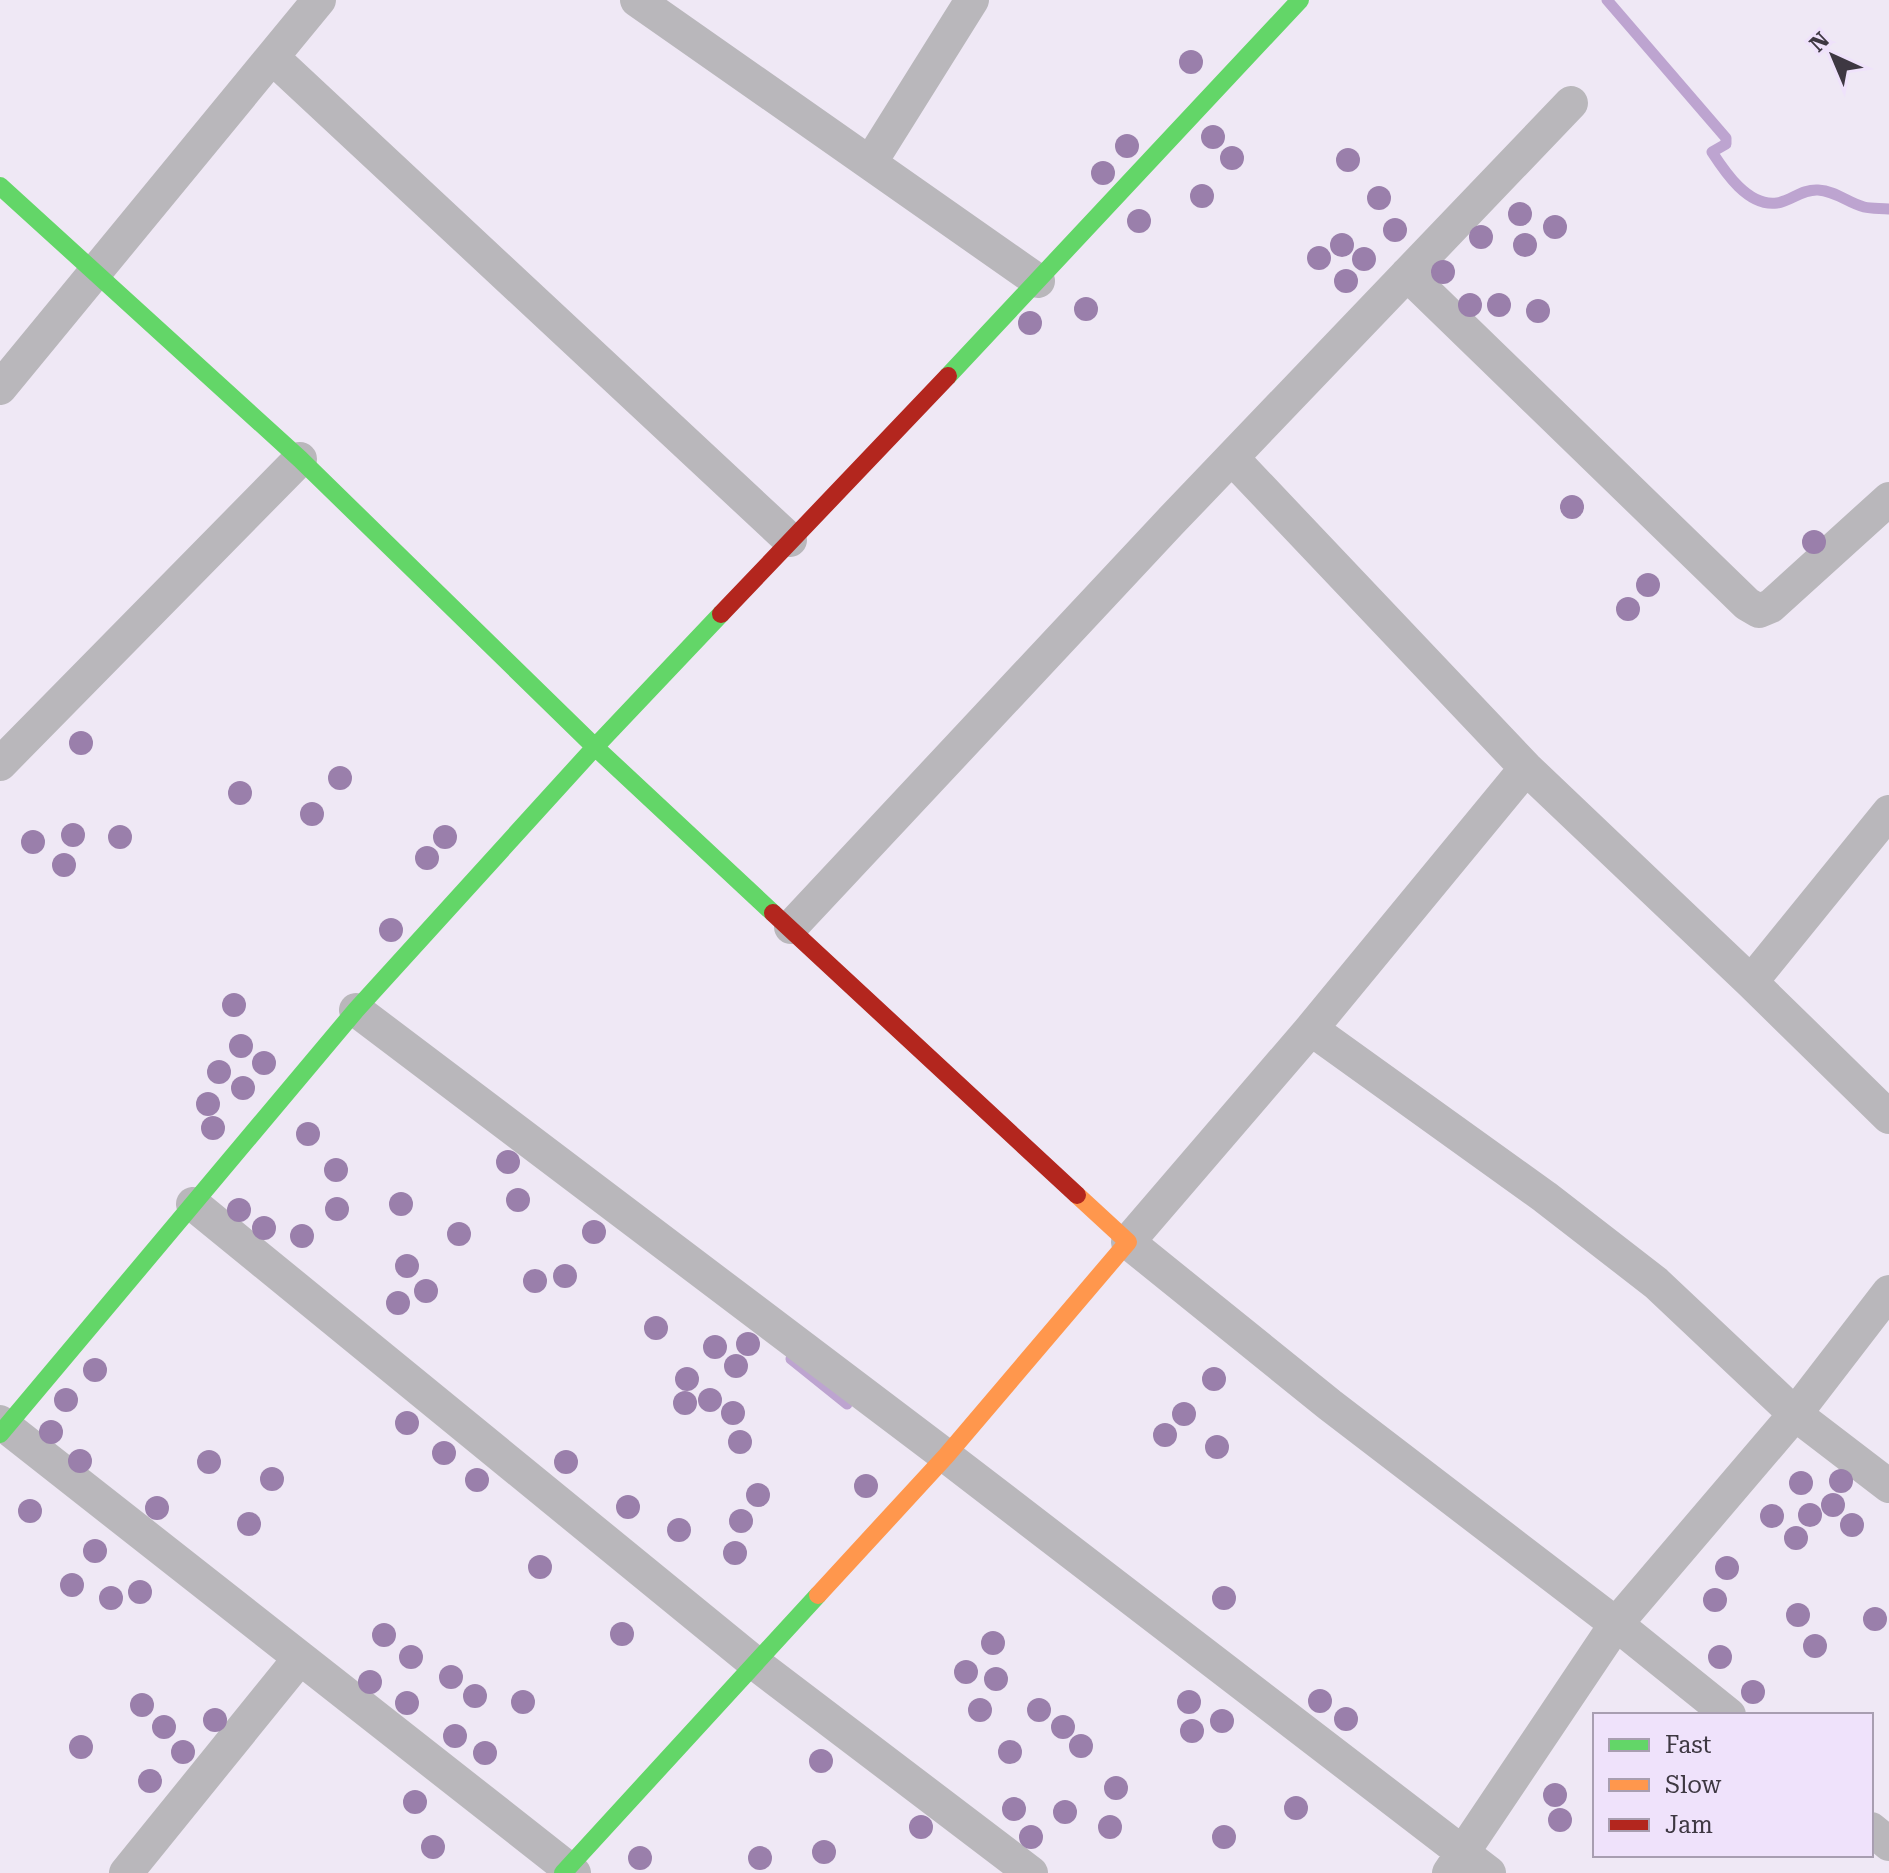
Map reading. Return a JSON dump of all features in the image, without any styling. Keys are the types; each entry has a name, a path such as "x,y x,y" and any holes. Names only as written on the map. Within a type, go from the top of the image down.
{"main road":[{"path":"2,1427 356,1010 595,747 1300,0"},
{"path":"0,186 300,459 595,747 1128,1242 946,1456 568,1871"}],"street":[{"path":"0,388 319,0"},
{"path":"870,163 972,0"},
{"path":"655,5 870,163 1038,281"},
{"path":"273,58 790,540"},
{"path":"791,927 1571,103"},
{"path":"1407,274 1747,604 1759,611 1771,606 1889,499"},
{"path":"1232,458 1526,768 1889,1117"},
{"path":"0,764 300,459"},
{"path":"1526,768 1311,1029 1128,1242 1330,1405 1616,1624 1727,1713"},
{"path":"1751,982 1889,812"},
{"path":"356,1010 946,1456 1467,1866 1616,1624 1795,1414 1889,1292"},
{"path":"1311,1029 1545,1197 1656,1283 1795,1414 1889,1486"},
{"path":"193,1204 756,1664 1031,1873"},
{"path":"2,1427 568,1871"},
{"path":"126,1873 300,1658"},
{"path":"1873,1831 1889,1844"}],"waterway":[{"path":"1607,0 1726,138 1726,144 1712,152 1747,194 1756,200 1777,203 1818,190 1864,207 1889,209"},
{"path":"791,1359 847,1404"}],"traffic: fast":[{"path":"948,376 1300,0"},
{"path":"0,186 300,459 595,747 773,913"},
{"path":"0,1434 356,1010 595,747 721,614"},
{"path":"563,1873 818,1595"}],"traffic: slow":[{"path":"818,1595 946,1456 1128,1242 1077,1195"}],"traffic: jam":[{"path":"721,614 948,376"},
{"path":"773,913 1077,1195"}]}
